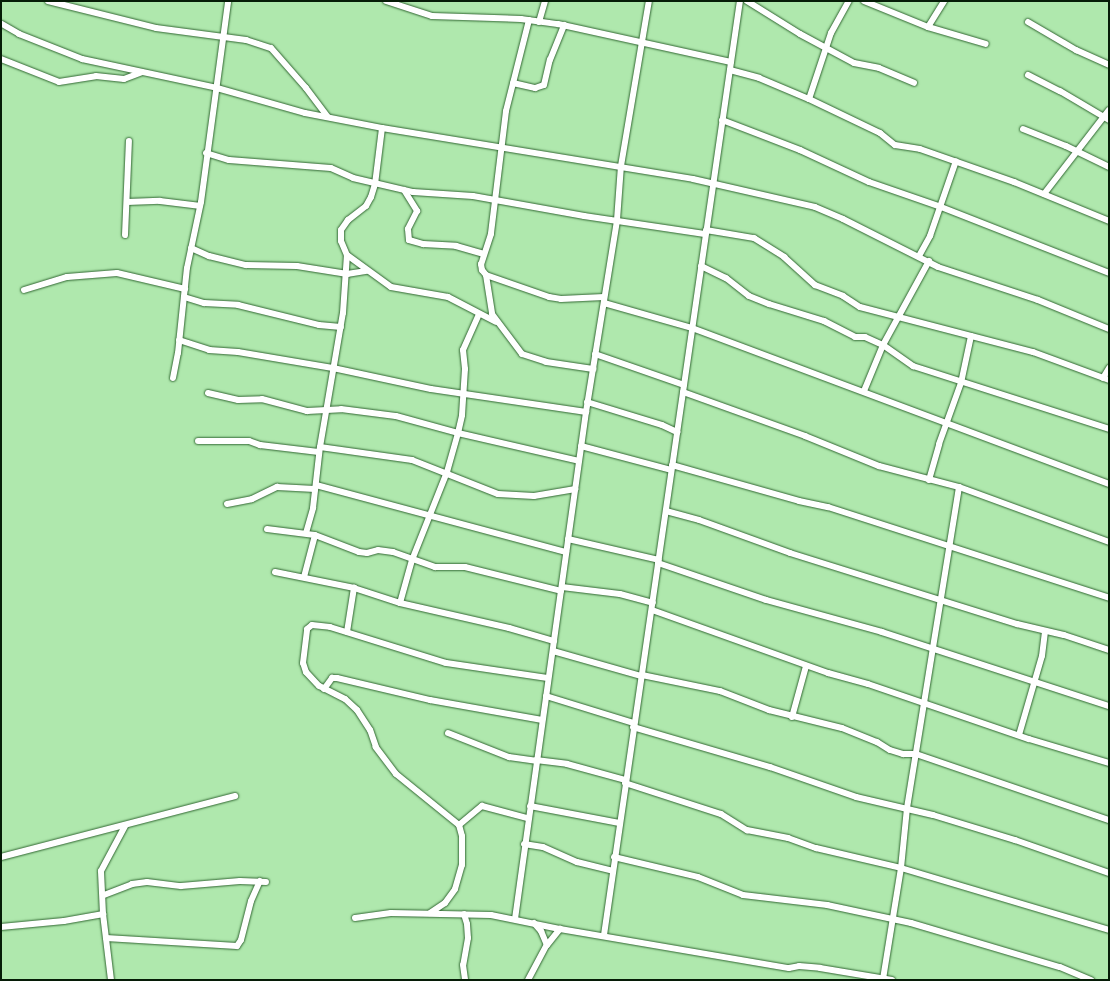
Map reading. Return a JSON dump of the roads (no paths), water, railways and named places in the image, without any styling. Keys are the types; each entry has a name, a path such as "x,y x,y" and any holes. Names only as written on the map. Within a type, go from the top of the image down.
{"street":[{"path":"48,1 156,28 224,36 271,48 328,117"},
{"path":"173,378 191,248 217,88 228,1"},
{"path":"386,1 432,16 529,20 731,62"},
{"path":"539,22 545,1"},
{"path":"514,919 587,402 617,220 621,166 649,1"},
{"path":"604,935 740,1"},
{"path":"747,1 800,34 854,63 879,68 914,83"},
{"path":"809,99 831,33 849,1"},
{"path":"866,1 928,27 986,44"},
{"path":"928,27 944,1"},
{"path":"497,323 492,314 486,275 482,270 481,264 491,234 501,148 513,83 529,20"},
{"path":"1028,22 1076,50 1109,65"},
{"path":"2,24 63,53 217,88 272,102 286,108 382,128 621,166 815,207 929,260 952,273 1030,297 1109,329"},
{"path":"513,83 535,88 544,85 550,60 564,26"},
{"path":"1,59 59,82 96,76 124,79 142,72"},
{"path":"730,70 759,78 809,99 880,133 895,145 920,149 956,161 1109,221"},
{"path":"1028,75 1060,91 1106,119"},
{"path":"1044,194 1106,119 1109,110"},
{"path":"722,120 800,150 869,182 941,207 1109,273"},
{"path":"306,533 316,487 319,449 341,327 347,274 347,255 341,241 342,230 348,220 366,206 375,184 382,128"},
{"path":"1023,129 1078,151 1109,168"},
{"path":"125,235 126,171 129,141"},
{"path":"206,153 229,160 331,168 353,178 404,190 496,200 584,216 754,238 784,257 815,286 843,296 860,307 1051,357 1106,379 1109,368"},
{"path":"919,256 941,207 956,161"},
{"path":"404,190 416,211 408,229 409,240 423,244 456,246 484,254"},
{"path":"127,202 160,201 199,206"},
{"path":"191,248 209,256 246,265 297,266 347,274 367,271"},
{"path":"347,255 392,287 448,297 463,303 497,323 506,331 522,354 546,362 593,369"},
{"path":"864,392 883,345 929,260"},
{"path":"701,266 720,274 738,289 769,304 824,321 855,337 865,337 883,345 914,366 961,383 1109,429"},
{"path":"24,290 67,277 117,273 185,289"},
{"path":"486,275 549,297 604,300 692,328 1109,484"},
{"path":"184,297 204,303 238,305 320,325 341,327"},
{"path":"400,604 412,560 425,532 428,516 447,472 458,433 462,415 465,369 463,350 479,314"},
{"path":"929,480 939,444 948,424 961,383 971,336"},
{"path":"179,340 209,350 238,352 333,368 462,394 586,412"},
{"path":"595,354 878,466 959,487 1109,542"},
{"path":"208,393 238,400 262,399 307,411 341,409 396,416 458,433 579,461"},
{"path":"587,402 662,424 677,432"},
{"path":"198,441 249,441 260,446 319,449 412,460 447,472 498,494 534,496 575,489"},
{"path":"581,446 828,507 1108,596"},
{"path":"227,504 252,498 277,488 316,487 566,552"},
{"path":"882,979 901,868 932,648 959,487"},
{"path":"666,510 790,553 1109,650"},
{"path":"267,529 315,535 359,552 378,550 393,552 435,567 466,567 561,589 620,594 806,666 925,702 1109,763"},
{"path":"304,577 315,535"},
{"path":"568,539 658,562 766,600 835,617 1034,680 1109,706"},
{"path":"275,572 354,588 400,604 508,628 554,641"},
{"path":"347,632 354,588"},
{"path":"430,913 445,903 455,889 462,865 462,836 459,825 396,774 376,747 370,730 357,710 345,699 324,689 313,681 303,663 307,629 312,625 319,625 446,663 548,678"},
{"path":"1020,735 1042,656 1045,632"},
{"path":"553,651 641,675 720,691 792,717 842,728 877,742 890,750 903,754 916,754 1109,820"},
{"path":"792,717 806,666"},
{"path":"324,689 332,678 337,678 430,700 542,720"},
{"path":"546,696 856,796 908,808 1015,840 1109,872"},
{"path":"448,733 509,756 567,764 625,781 722,814 747,830 788,838 816,848 901,868 1109,930"},
{"path":"1,857 235,796"},
{"path":"459,825 482,806 527,818"},
{"path":"530,806 619,823"},
{"path":"111,980 103,914 104,895 101,871 125,826"},
{"path":"524,844 543,847 577,862 612,871"},
{"path":"614,856 698,877 743,895 827,905 892,919 1060,967 1091,980"},
{"path":"104,895 132,884 147,882 169,886 263,882 251,901 242,940 237,946 106,938"},
{"path":"355,918 391,913 491,914 560,929 789,968 799,966 820,968 892,980"},
{"path":"1,927 64,921 103,914"},
{"path":"464,914 468,924 468,938 463,965 465,980"},
{"path":"534,923 547,944"},
{"path":"528,980 547,944 560,929"}]}
